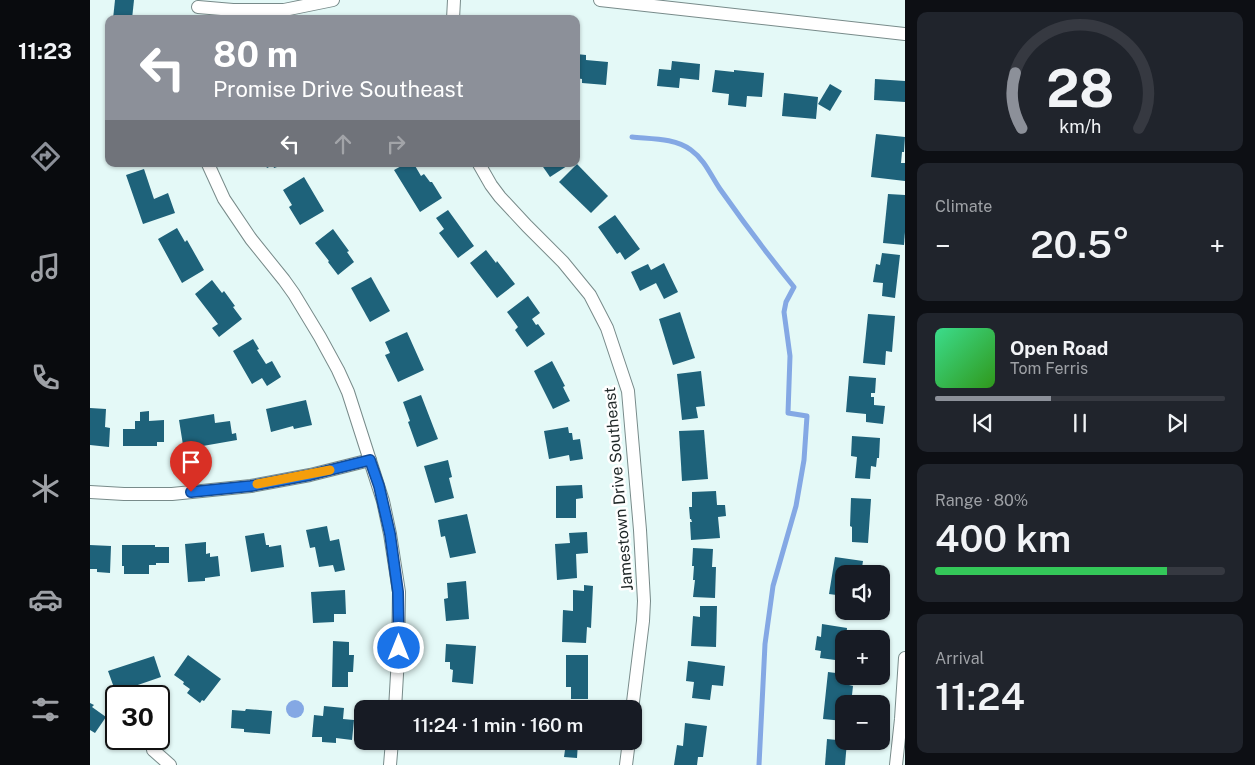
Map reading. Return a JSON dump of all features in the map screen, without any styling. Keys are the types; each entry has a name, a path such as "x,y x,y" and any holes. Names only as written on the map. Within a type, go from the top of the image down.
{"street":[{"path":"198,8 284,10 333,0"},
{"path":"453,15 454,0"},
{"path":"600,0 905,34"},
{"path":"209,167 224,199 251,239 284,280 320,337 348,392 379,486 388,526 398,592 396,700"},
{"name":"Jamestown Drive Southeast","path":"481,167 500,197 563,262 590,295 607,328 628,391 644,601 633,700"},
{"path":"90,492 172,494 251,486 310,475 370,460"},
{"path":"896,765 905,658"},
{"path":"153,750 170,765"},
{"path":"390,765 391,750"},
{"path":"626,765 628,750"}],"water":[{"path":"295,700 301,703 304,709 301,715 295,718 289,715 286,709 289,703"}],"building":[{"path":"115,0 134,0 132,15 113,15"},
{"path":"580,54 586,55 586,60 608,62 606,85 582,83 582,79 580,79"},
{"path":"672,61 700,64 699,80 680,78 679,88 657,86 659,69 671,70"},
{"path":"715,70 764,73 762,97 747,96 746,107 728,105 729,94 712,92"},
{"path":"875,79 905,81 905,102 874,100"},
{"path":"830,84 842,91 830,111 818,104"},
{"path":"784,93 818,97 816,119 782,116"},
{"path":"876,134 905,137 901,163 905,163 905,181 871,177"},
{"path":"400,167 416,167 421,176 424,174 432,182 442,198 420,212 394,170"},
{"path":"543,167 565,167 550,177"},
{"path":"574,167 580,167 608,196 591,213 559,182"},
{"path":"144,169 154,199 168,193 175,213 143,224 126,175"},
{"path":"304,177 324,211 300,225 289,207 292,205 283,190"},
{"path":"888,194 905,195 904,245 883,243"},
{"path":"448,210 474,246 458,258 439,233 444,229 436,218"},
{"path":"615,215 640,249 625,260 620,252 617,254 598,227"},
{"path":"177,228 185,242 187,240 204,270 182,283 158,239"},
{"path":"333,229 349,251 347,252 354,262 338,275 315,243"},
{"path":"486,250 515,284 497,298 470,263"},
{"path":"882,253 900,255 895,298 882,296 883,283 873,282 876,264 880,265"},
{"path":"664,263 678,292 664,299 656,283 640,291 631,272 648,264 651,270"},
{"path":"371,277 390,311 370,322 351,288"},
{"path":"212,280 222,293 224,291 242,319 219,337 212,328 218,324 195,294"},
{"path":"528,296 540,313 532,319 545,334 527,347 515,330 518,327 507,312"},
{"path":"680,312 695,358 673,365 659,319"},
{"path":"868,314 895,316 892,352 886,351 885,365 863,363"},
{"path":"407,332 424,370 398,382 385,355 390,353 385,342"},
{"path":"253,339 259,349 257,350 266,364 272,361 281,377 267,386 262,378 252,384 233,351"},
{"path":"552,361 565,386 563,387 570,401 553,409 534,371"},
{"path":"701,371 705,406 696,407 698,418 682,420 677,374"},
{"path":"849,376 876,378 875,393 871,393 871,397 874,397 874,405 885,406 883,424 866,422 866,414 846,412"},
{"path":"421,395 438,439 417,447 403,402"},
{"path":"306,400 312,425 294,429 293,426 271,432 266,409"},
{"path":"90,408 106,409 105,427 110,428 109,447 90,445"},
{"path":"149,411 149,421 164,420 164,442 157,442 157,446 123,446 123,429 135,429 135,421 140,421 140,412"},
{"path":"214,414 215,423 230,421 232,434 236,433 237,440 197,447 197,443 183,445 179,420"},
{"path":"568,427 569,433 572,433 573,440 580,439 583,459 570,461 569,455 549,459 544,431"},
{"path":"704,430 708,479 682,481 679,431"},
{"path":"852,436 880,438 879,458 877,458 876,467 871,466 870,479 855,478 857,457 851,456"},
{"path":"448,460 452,477 449,478 454,498 435,503 424,466"},
{"path":"582,485 583,498 576,499 576,518 556,518 556,486"},
{"path":"716,491 717,505 725,505 726,516 718,517 720,538 691,540 690,522 692,522 689,507 692,507 692,492"},
{"path":"851,498 871,499 868,543 852,542 852,527 850,526"},
{"path":"467,514 476,553 450,558 445,536 441,537 438,520"},
{"path":"327,526 330,541 339,539 345,570 335,572 333,565 319,567 315,547 310,548 306,530"},
{"path":"587,532 588,553 576,554 577,578 557,580 555,544 570,543 569,533"},
{"path":"264,533 266,545 269,545 269,547 281,545 284,567 251,572 245,536"},
{"path":"206,542 206,554 210,553 210,557 218,556 220,576 205,578 205,581 188,582 185,544"},
{"path":"90,545 111,546 110,573 97,572 97,569 90,569"},
{"path":"122,545 169,547 169,563 149,565 149,574 124,574"},
{"path":"693,548 713,549 712,567 716,567 715,598 693,597 695,580 693,580 694,566 692,566"},
{"path":"835,557 863,561 862,565 835,565 835,595 829,594"},
{"path":"466,581 469,619 446,621 444,599 448,598 447,583"},
{"path":"584,585 593,586 591,628 587,627 586,643 562,642 563,610 573,611 573,590 584,591"},
{"path":"345,590 346,614 334,614 334,622 313,623 311,592"},
{"path":"700,606 717,606 716,647 691,646 693,616 700,617"},
{"path":"822,624 847,628 847,630 835,630 835,660 820,658 821,651 815,650 817,636 821,637"},
{"path":"333,641 349,642 349,655 354,655 353,672 348,672 348,687 332,687"},
{"path":"446,644 476,646 473,684 452,682 453,670 450,669 450,662 445,662"},
{"path":"188,655 221,679 204,701 202,700 200,703 187,693 190,689 174,675"},
{"path":"566,655 588,655 588,699 571,699 571,687 566,687"},
{"path":"154,656 161,677 138,685 113,685 108,671"},
{"path":"688,661 725,666 723,686 712,685 710,700 692,698 694,682 686,681"},
{"path":"828,672 835,673 835,685 853,686 852,695 835,695 835,720 823,719"},
{"path":"90,703 94,705 92,707 105,716 105,718 95,733 90,730"},
{"path":"324,706 344,708 343,719 354,720 352,740 336,738 336,743 322,742 322,737 312,737 314,715 323,716"},
{"path":"246,709 272,711 270,734 244,732 244,729 231,728 232,710 245,711"},
{"path":"685,723 707,726 703,757 698,757 697,765 674,765 677,745 683,746"},
{"path":"827,739 835,740 835,750 846,750 845,765 825,765"},
{"path":"565,750 578,750 577,758 564,757"}],"waterway":[{"path":"632,137 671,141 685,146 696,154 747,227 794,287 786,302 784,312 790,356 788,413 807,416 804,460 796,506 773,586 765,644 759,765"}],"slow traffic":[{"path":"257,484 330,470"}],"route":[{"path":"191,492 251,486 310,475 370,460 379,486 390,534 398,592 399,648"}]}
